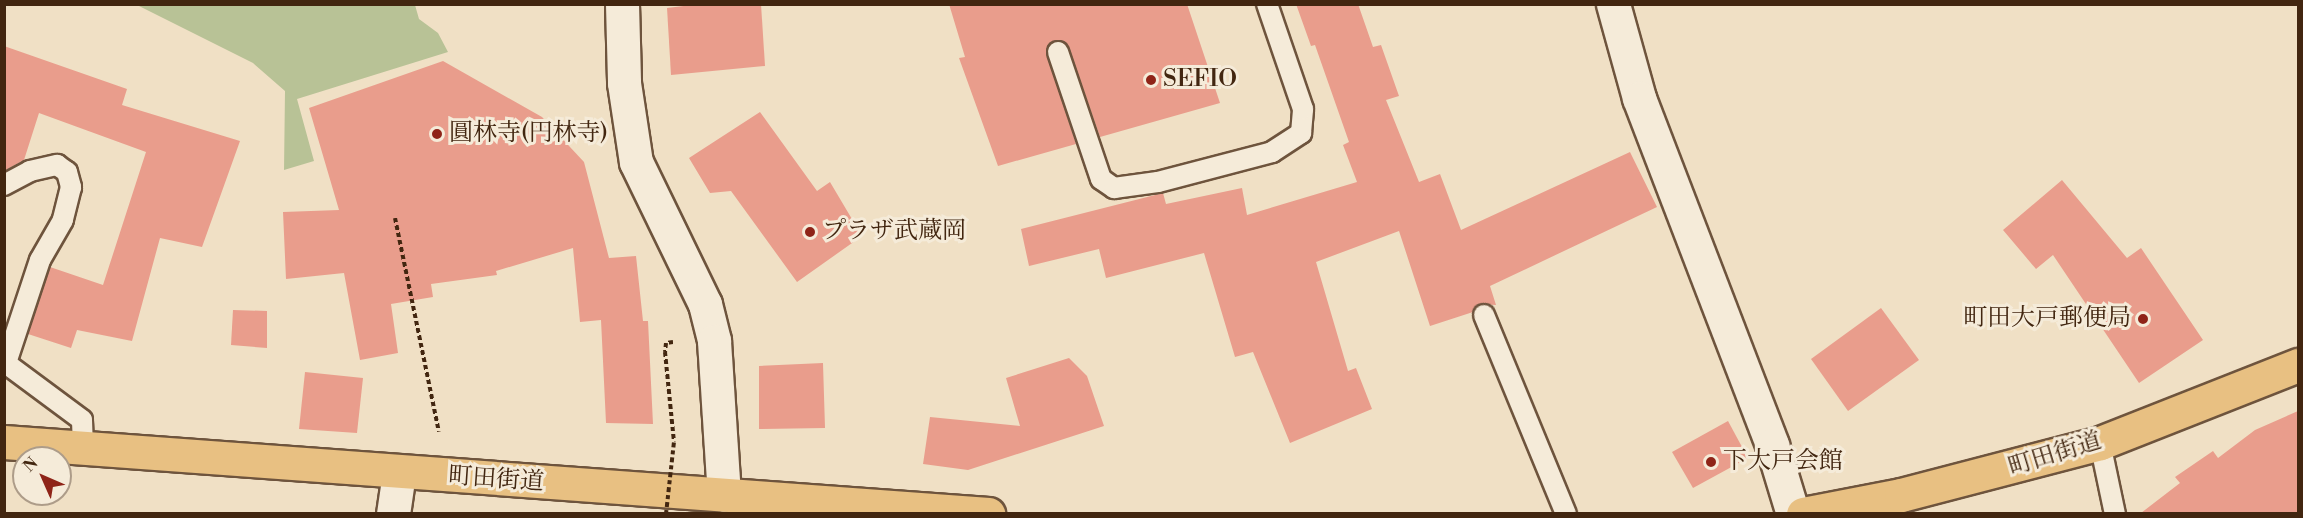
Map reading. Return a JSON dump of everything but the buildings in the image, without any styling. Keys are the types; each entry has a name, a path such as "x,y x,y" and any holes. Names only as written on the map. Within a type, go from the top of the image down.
{"main road":[{"name":"町田街道","path":"1803,513 1922,490 2100,443 2298,365"},
{"name":"町田街道","path":"4,442 399,473 988,513"}],"street":[{"path":"622,4 624,82 636,162 705,304 714,341 724,495"},
{"path":"1613,4 1639,98 1772,445 1793,513"},
{"path":"393,513 399,473"}],"lane":[{"path":"1058,52 1101,179 1114,188 1158,182 1272,152 1301,133 1303,109 1267,4"},
{"path":"4,185 30,171 57,165 70,179 66,211 40,260 5,362 82,420 83,448"},
{"path":"1484,315 1566,513"},
{"path":"2100,443 2115,513"}],"path":[{"path":"395,218 440,436"},
{"path":"665,352 674,442 666,513"}],"green space":[{"path":"137,5 415,5 419,19 438,33 448,52 297,99 314,161 284,170 285,91 253,63"}],"place":[{"name":"SEFIO","path":"1151,80"},
{"name":"圓林寺(円林寺)","path":"437,134"},
{"name":"プラザ武蔵岡","path":"810,232"},
{"name":"町田大戸郵便局","path":"2143,319"},
{"name":"下大戸会館","path":"1711,462"}]}
